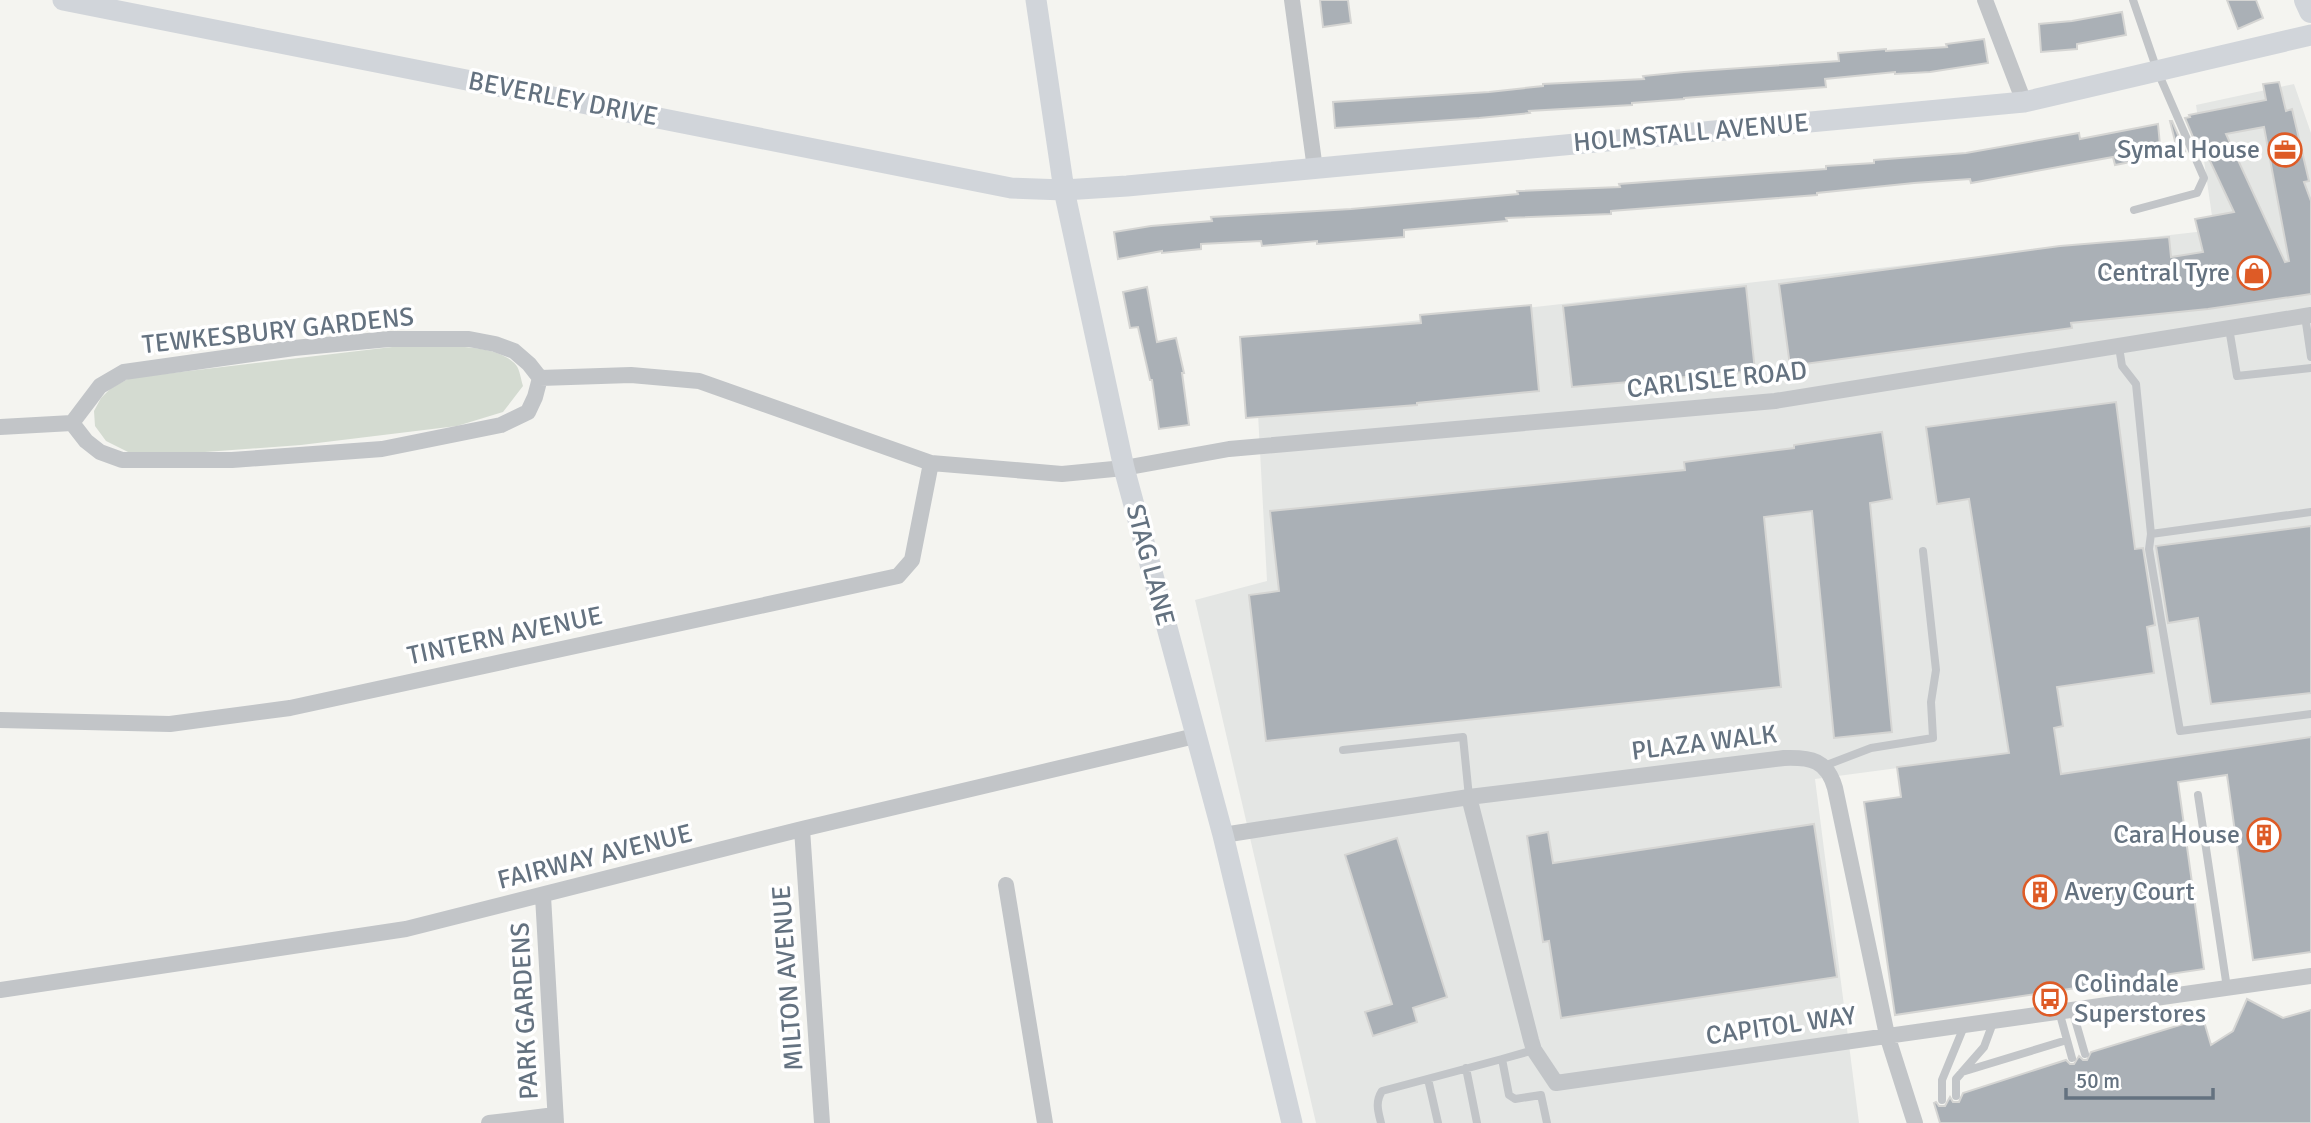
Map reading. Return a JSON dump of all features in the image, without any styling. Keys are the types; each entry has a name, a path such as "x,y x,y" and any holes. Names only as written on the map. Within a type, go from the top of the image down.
{"main road":[{"path":"2306,0 2311,11"}],"street":[{"name":"BEVERLEY DRIVE","path":"63,0 1010,188 1064,190"},
{"name":"STAG LANE","path":"1036,0 1064,190 1124,468 1223,835 1292,1123"},
{"path":"1292,0 1315,169"},
{"path":"1985,0 2024,102"},
{"name":"HOLMSTALL AVENUE","path":"1064,190 2024,102 2311,35"},
{"name":"CARLISLE ROAD","path":"1124,468 1229,449 1775,401 2308,315"},
{"name":"TEWKESBURY GARDENS","path":"72,423 100,386 124,372 294,348 375,341 469,339 514,351 540,378"},
{"path":"0,426 72,423 86,441 100,452 122,460 232,460 382,449 501,425 528,412 540,378 631,375 699,381 931,464 1062,474 1124,468"},
{"name":"TINTERN AVENUE","path":"0,720 170,724 290,708 898,576 912,560 931,464"},
{"name":"FAIRWAY AVENUE","path":"0,990 406,929 802,829 1195,736"},
{"name":"PLAZA WALK","path":"1223,835 1469,797 1784,758 1806,758 1824,766"},
{"path":"1824,766 1835,788 1886,1035 1915,1123"},
{"name":"CAPITOL WAY","path":"1469,797 1534,1050 1556,1083 2311,976"},
{"name":"MILTON AVENUE","path":"802,829 822,1123"},
{"path":"1006,885 1045,1123"},
{"name":"PARK GARDENS","path":"543,896 556,1119"},
{"path":"489,1123 556,1119"}],"lane":[{"path":"2133,0 2157,70 2204,178 2197,193 2134,210"},
{"path":"2308,315 2311,357"},
{"path":"2229,328 2237,376 2311,368"},
{"path":"2119,346 2122,366 2136,384 2151,534 2149,549 2180,731 2311,714"},
{"path":"2151,534 2311,512"},
{"path":"1824,766 1871,748 1933,738 1931,702 1936,670 1923,551"},
{"path":"1343,750 1462,737 1469,797"},
{"path":"2198,795 2227,988"},
{"path":"2066,1010 2067,1041 2072,1058"},
{"path":"2066,1010 2085,1054"},
{"path":"1956,1096 1956,1079 1984,1047 1994,1020"},
{"path":"1942,1100 1942,1080 1965,1024"},
{"path":"1962,1072 2067,1041"},
{"path":"1381,1123 1377,1098 1382,1091 1534,1050"},
{"path":"1502,1059 1509,1095 1515,1099 1541,1095 1547,1123"},
{"path":"1466,1068 1477,1123"},
{"path":"1428,1079 1438,1123"}],"shaded area":[{"path":"2294,84 2311,133 2311,738 2061,774 2056,747 1815,779 1859,1123 1316,1123 1195,600 1267,581 1254,339 2214,230 2196,105"},
{"path":"439,346 492,352 506,357 516,365 523,386 503,412 457,426 301,445 205,452 128,452 106,441 95,426 94,411 101,398 111,388 130,378 392,347"}],"building":[{"path":"1320,0 1348,0 1351,23 1323,27"},
{"path":"2227,0 2256,0 2263,18 2238,29"},
{"path":"2122,12 2126,35 2077,44 2077,49 2041,52 2039,24"},
{"path":"1984,39 1988,63 1930,72 1895,72 1825,79 1826,87 1335,128 1333,102 1489,92 1543,84 1644,79 1643,76 1684,72 1839,61 1838,53 1947,47 1946,44"},
{"path":"2279,82 2286,111 2292,109 2309,181 2304,182 2311,201 2311,294 2208,309 2071,323 2072,328 1790,366 1779,284 2060,246 2169,237 2171,257 2203,252 2195,219 2234,212 2204,148 2198,149 2185,118 2266,100 2263,84","holes":["2264,127 2289,261 2285,262 2226,134"]},
{"path":"2172,121 2185,151 2178,153"},
{"path":"2158,124 2161,156 2115,165 2113,157 1971,183 1970,179 1914,183 1817,195 1611,211 1611,214 1506,218 1507,221 1404,230 1404,237 1317,244 1317,241 1262,246 1261,241 1201,244 1201,249 1162,251 1118,259 1114,232 1212,221 1211,217 1351,209 1518,194 1517,191 1620,187 1619,184 1826,169 1826,166 1874,163 1874,160 1966,153 2079,133 2080,139"},
{"path":"1746,286 1755,371 1572,387 1563,306"},
{"path":"1147,287 1157,342 1176,338 1184,373 1189,425 1159,429 1152,380 1138,327 1130,328 1123,292"},
{"path":"1531,305 1539,391 1417,405 1246,418 1240,337 1421,323 1420,315"},
{"path":"2116,402 2135,549 2143,548 2155,625 2147,627 2154,673 2057,687 2063,726 2054,728 2061,774 2311,737 2311,952 2253,960 2227,775 2178,782 2204,969 1895,1015 1864,802 1901,797 1897,767 2009,753 1969,499 1937,504 1926,427"},
{"path":"1882,432 1892,499 1870,503 1892,732 1834,738 1812,511 1764,517 1781,687 1266,741 1249,595 1279,591 1270,511 1685,470 1684,462 1794,448 1794,445"},
{"path":"2311,526 2311,693 2211,704 2198,618 2168,623 2156,546"},
{"path":"1814,824 1837,977 1561,1018 1549,941 1543,942 1527,836 1548,832 1553,863"},
{"path":"1397,838 1447,997 1413,1008 1417,1022 1373,1036 1365,1012 1392,1004 1345,855"},
{"path":"2247,999 2283,1018 2311,1010 2311,1123 1940,1123 1934,1103 1936,1102 1939,1106 1945,1106 1950,1097 1953,1102 1959,1102 1963,1093 2066,1060 2074,1064 2079,1056 2087,1060 2091,1052 2203,1018 2211,1045 2233,1031"}],"place":[{"name":"Symal House","path":"2285,150"},
{"name":"Central Tyre","path":"2254,273"},
{"name":"Cara House","path":"2264,835"},
{"name":"Avery Court","path":"2040,892"},
{"name":"Colindale Superstores","path":"2050,999"}]}
